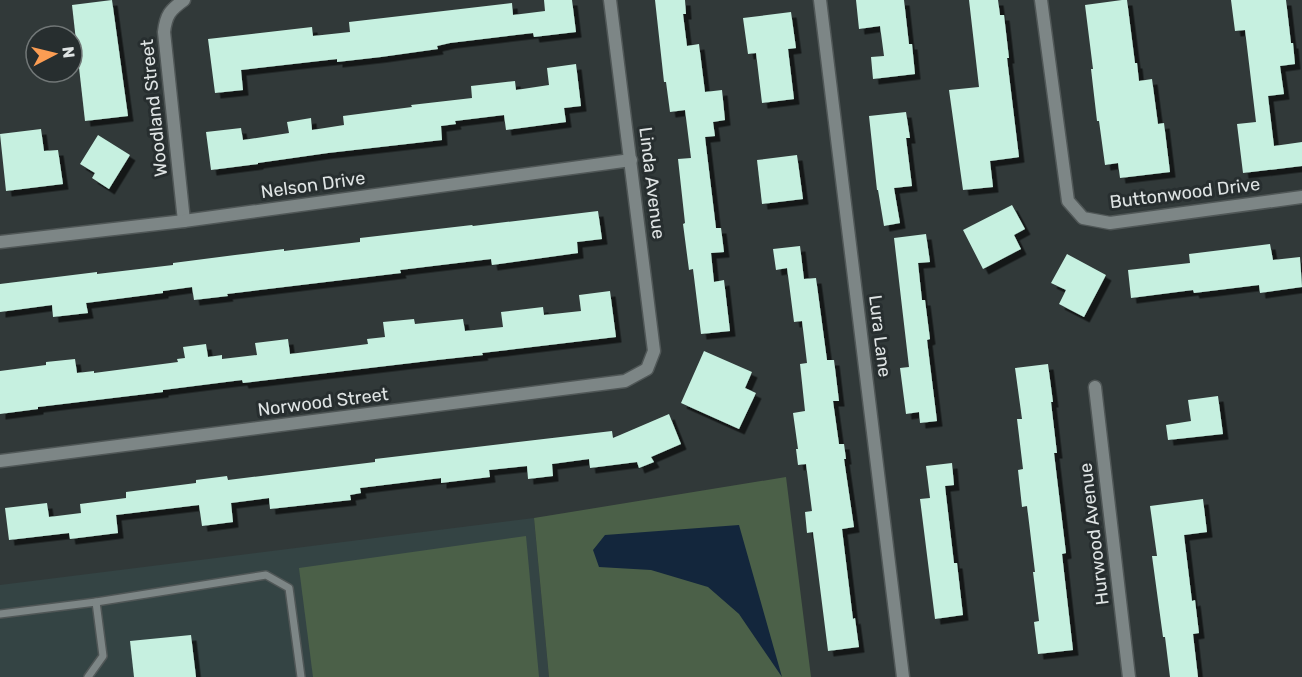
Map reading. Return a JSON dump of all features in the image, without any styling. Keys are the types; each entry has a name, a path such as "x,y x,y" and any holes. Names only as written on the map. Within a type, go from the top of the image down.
{"street":[{"name":"Woodland Street","path":"184,0 165,18 164,32 184,220"},
{"name":"Linda Avenue","path":"610,0 654,351 647,369"},
{"name":"Lura Lane","path":"820,0 903,677"},
{"name":"Buttonwood Drive","path":"1041,0 1068,201 1083,218 1110,223 1302,197"},
{"name":"Nelson Drive","path":"0,242 184,220 631,160"},
{"name":"Norwood Street","path":"0,461 625,381 647,369"},
{"name":"Hurwood Avenue","path":"1095,387 1129,677"}],"lane":[{"path":"0,614 96,602 266,575 289,588 301,677"},
{"path":"88,677 103,656 96,602"}],"shaded area":[{"path":"534,518 549,677 0,677 0,585"}],"green space":[{"path":"786,477 811,677 549,677 534,518"},
{"path":"526,536 539,677 313,677 299,568"}],"water":[{"path":"739,525 782,677 739,614 708,587 651,570 599,567 593,550 605,535"}],"building":[{"path":"112,0 128,116 85,121 81,84 84,84 84,24 74,24 72,5"},
{"path":"544,0 572,0 576,32 534,37 533,33 450,43 437,46 438,49 381,57 337,62 337,59 241,70 243,90 215,93 208,39 312,27 313,36 350,32 349,22 512,3 513,15 545,11"},
{"path":"655,0 685,0 686,14 683,14 687,46 699,44 705,92 722,90 725,120 713,122 715,136 705,137 716,228 721,228 724,252 711,253 714,282 724,280 730,331 701,334 693,269 689,270 678,159 691,158 685,110 670,112 666,82 664,82"},
{"path":"856,0 904,0 915,74 873,79 871,57 884,56 880,26 859,29"},
{"path":"969,0 998,0 1000,15 1004,15 1019,157 990,161 993,187 963,190 949,90 979,87"},
{"path":"1127,0 1139,81 1152,79 1158,124 1164,123 1170,172 1120,178 1118,163 1105,165 1099,121 1097,121 1085,5"},
{"path":"1231,0 1286,0 1295,64 1280,66 1284,94 1268,96 1274,146 1302,142 1302,166 1243,173 1237,124 1256,122 1245,30 1235,31"},
{"path":"791,12 796,48 788,49 794,99 762,103 756,53 748,54 743,18"},
{"path":"576,64 581,106 564,108 566,122 506,130 504,115 455,121 456,124 441,126 442,140 211,170 206,132 241,128 243,140 289,133 287,122 311,118 312,130 344,125 343,116 472,98 471,86 515,81 516,90 549,85 547,68"},
{"path":"906,112 910,138 906,138 912,186 894,188 900,223 884,226 877,190 869,116"},
{"path":"41,129 44,151 58,150 63,184 6,191 0,134"},
{"path":"98,135 130,155 109,189 92,178 95,173 80,164"},
{"path":"797,155 803,199 762,204 757,160"},
{"path":"1012,205 1025,229 1014,235 1021,249 983,269 963,230"},
{"path":"598,211 602,239 577,242 578,253 492,265 491,259 400,270 401,273 194,300 192,287 86,303 88,313 53,317 52,305 0,312 0,284 173,265 173,263 235,255 360,242 360,238"},
{"path":"926,234 930,262 918,263 922,300 925,300 930,339 927,340 937,421 920,423 919,412 906,414 900,368 909,367 894,238"},
{"path":"1270,244 1273,260 1300,257 1302,287 1260,293 1259,285 1131,298 1128,270 1190,263 1189,254"},
{"path":"800,246 804,279 816,278 827,360 834,360 839,401 833,401 839,444 844,444 854,527 842,529 853,619 855,618 859,647 828,651 813,532 807,533 805,512 812,511 806,464 798,465 793,413 805,411 800,364 807,363 802,321 794,322 787,268 776,270 773,249"},
{"path":"1067,254 1106,275 1084,317 1059,304 1066,290 1051,283"},
{"path":"610,291 616,337 243,383 242,380 0,414 0,371 75,359 77,373 94,371 94,373 178,362 177,359 185,358 183,347 206,344 208,357 222,355 222,359 257,355 255,343 288,339 290,354 368,344 367,339 385,337 383,322 414,319 415,324 463,319 465,331 503,327 501,312 543,307 544,315 581,311 579,295"},
{"path":"704,351 752,372 745,388 756,393 739,429 681,403"},
{"path":"1048,364 1057,453 1054,453 1066,553 1062,554 1073,650 1038,654 1034,622 1039,621 1033,572 1035,572 1027,506 1022,507 1018,470 1023,469 1017,419 1022,419 1015,368"},
{"path":"1218,396 1223,434 1168,440 1166,425 1191,421 1188,400"},
{"path":"669,414 681,444 651,457 654,462 639,468 637,462 590,468 589,459 552,464 553,476 528,479 527,466 489,470 490,477 441,483 441,478 360,488 361,493 350,495 351,500 270,509 269,498 231,503 233,522 202,526 199,505 116,515 118,533 70,539 69,533 9,540 5,508 47,503 49,517 81,513 80,504 126,498 126,492 196,483 196,480 227,476 228,480 375,462 375,459 612,431 613,438"},
{"path":"952,463 954,485 945,486 963,615 935,619 920,499 930,498 926,466"},
{"path":"1203,499 1207,532 1184,535 1192,601 1195,600 1199,633 1193,634 1198,677 1170,677 1152,556 1157,556 1150,506"},
{"path":"191,635 196,677 134,677 130,641"}]}
